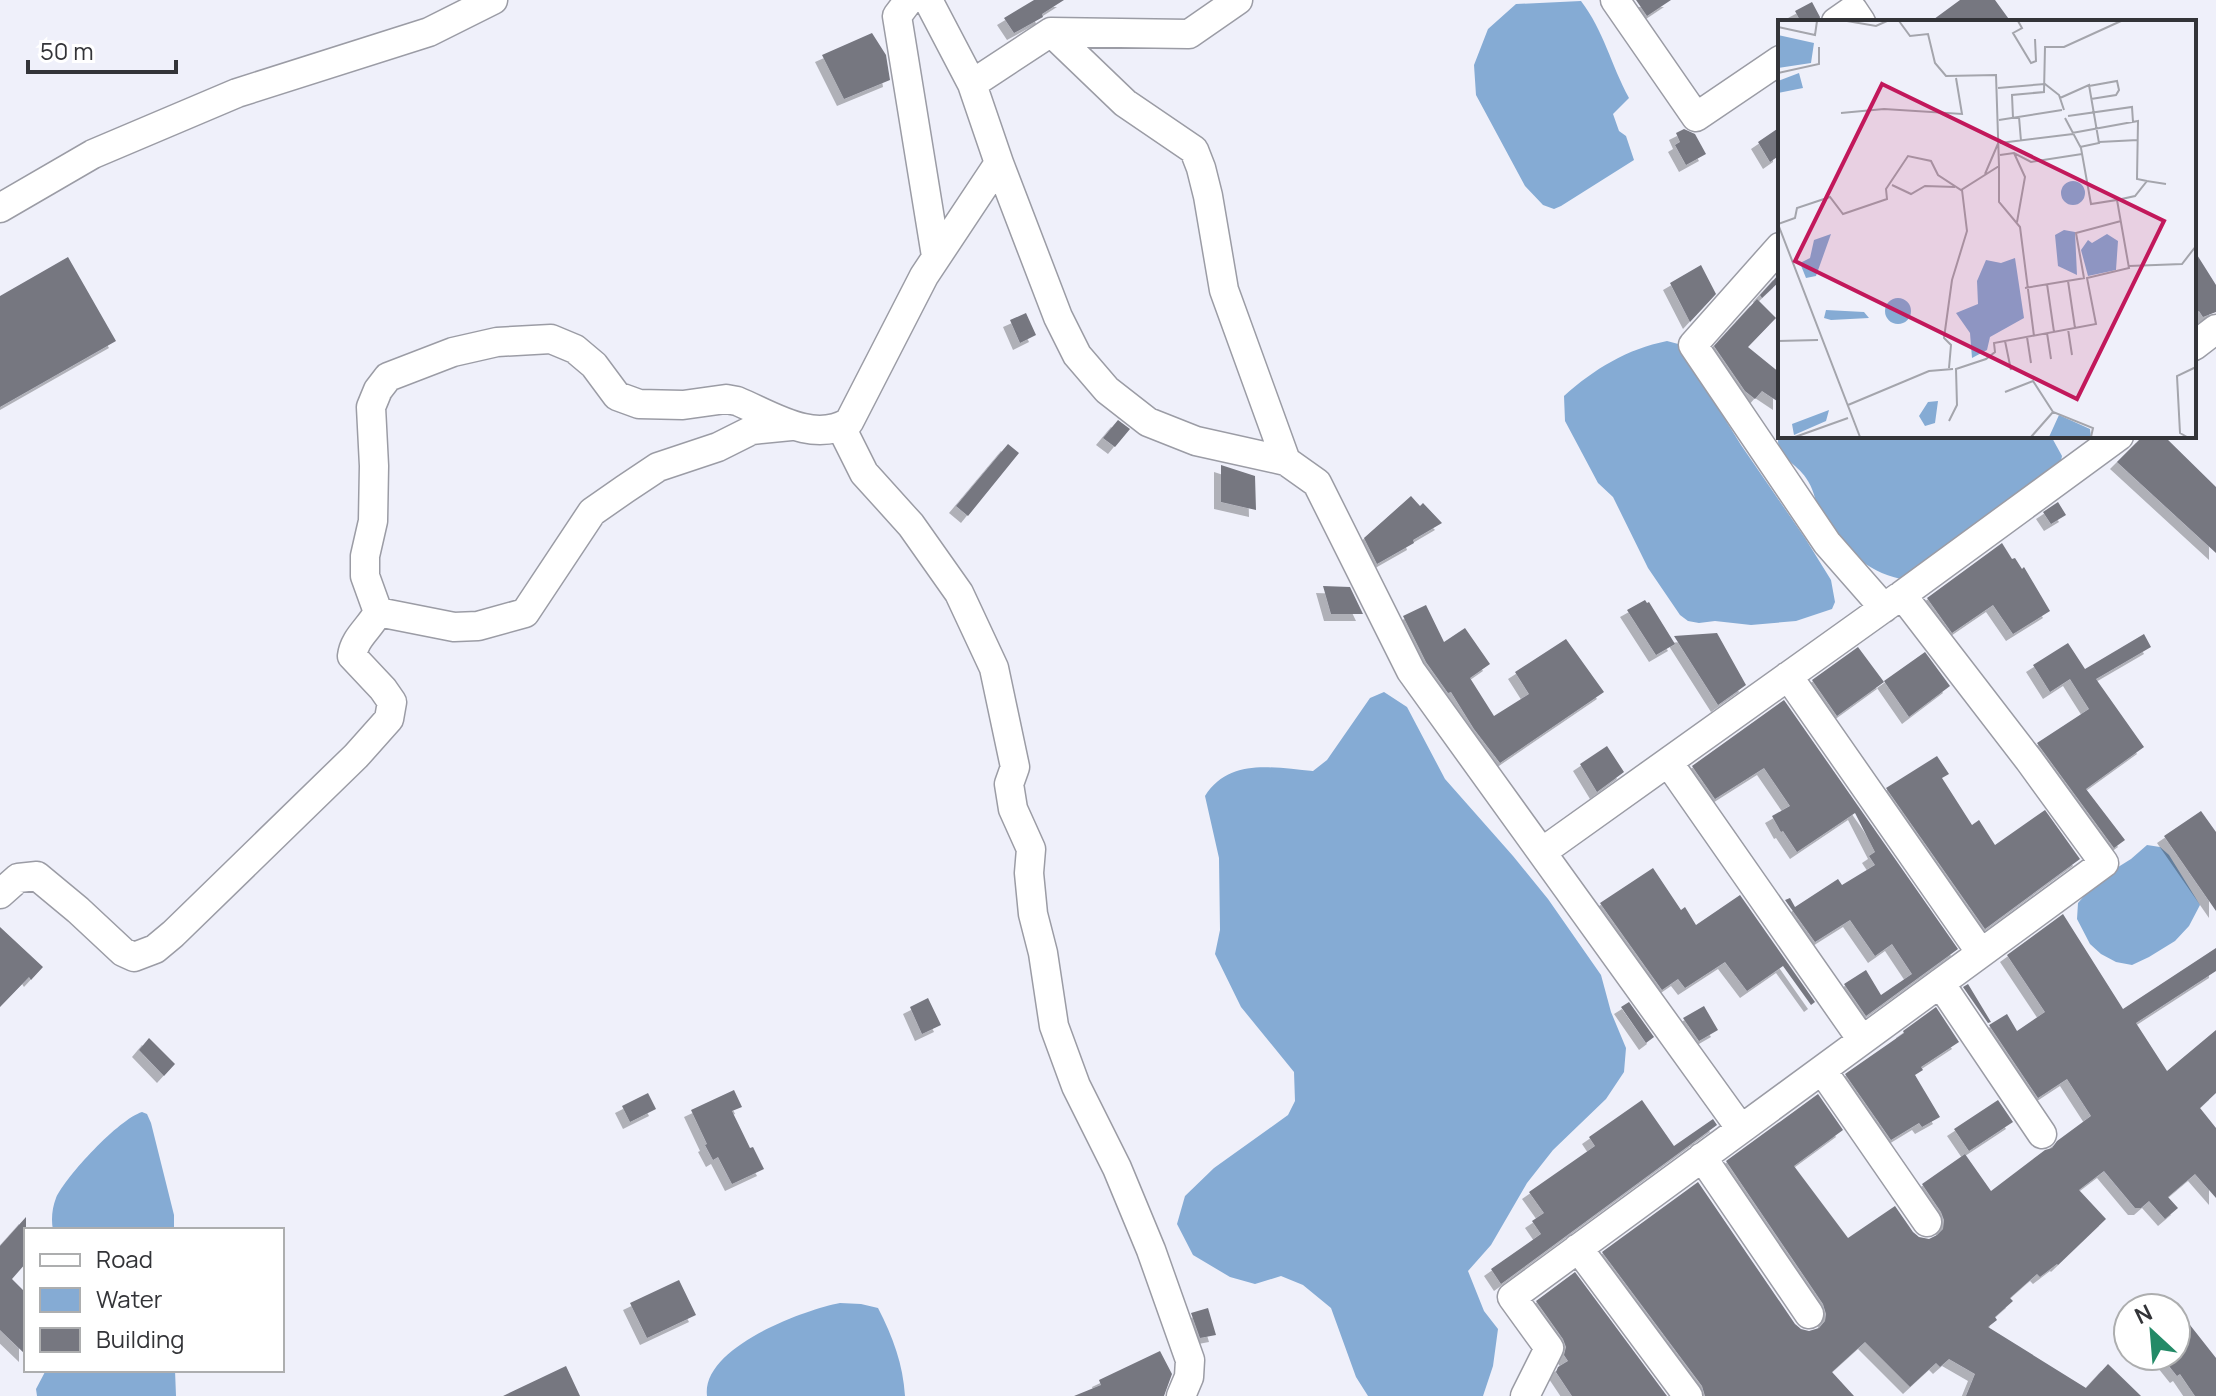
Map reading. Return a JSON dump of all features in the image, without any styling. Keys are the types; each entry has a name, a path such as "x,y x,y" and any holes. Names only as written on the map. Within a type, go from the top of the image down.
{"street":[{"path":"0,208 93,154 222,99 429,32 493,0"},
{"path":"909,0 897,16 936,256"},
{"path":"972,84 1051,32 1189,34 1238,0"},
{"path":"1615,0 1696,117 1778,61"},
{"path":"939,4 972,84 1058,317 1077,355 1107,390 1148,422 1196,441 1286,461 1317,483 1411,671 1741,1129"},
{"path":"1051,32 1125,103 1194,150 1208,196 1224,290 1286,461"},
{"path":"0,894 18,878 37,876 123,952 134,957 155,949 203,906 389,719 392,702 352,656 353,646 378,612 365,576 365,556 373,521 371,407 388,377 453,352 497,342 551,339 575,349 594,365 617,396 639,404 683,405 726,399 820,432 841,427 849,422 936,256 999,163"},
{"path":"1525,1396 1549,1348 1512,1297 2104,863 2029,760 1893,601 1827,543 1693,345 1778,249"},
{"path":"2196,344 2216,329"},
{"path":"378,612 454,627 478,626 525,613 592,512 658,467 718,447 752,430 794,425"},
{"path":"841,427 864,473 911,525 959,593 994,668 1015,767 1009,784 1013,809 1031,849 1029,873 1033,914 1043,953 1054,1026 1076,1086 1117,1168 1151,1250 1190,1360 1189,1377 1181,1396"},
{"path":"1542,852 2116,438"},
{"path":"1788,676 1981,953"},
{"path":"1668,762 1862,1040"},
{"path":"1940,983 2042,1134"},
{"path":"1822,1070 1927,1222"},
{"path":"1702,1157 1809,1314"},
{"path":"1578,1248 1688,1396"}],"water":[{"path":"1581,1 1596,24 1629,98 1613,114 1619,131 1626,136 1634,160 1554,209 1543,205 1525,186 1476,95 1474,65 1488,29 1516,4"},
{"path":"1667,341 1682,345 1741,445 1831,580 1835,602 1832,609 1796,621 1751,625 1688,621 1680,615 1648,568 1613,497 1598,483 1565,421 1564,396 1612,361"},
{"path":"2052,438 2062,456 2059,471 1901,579 1866,564 1819,521 1809,483 1781,452 1778,439"},
{"path":"1384,692 1407,707 1445,779 1548,899 1601,975 1611,1012 1626,1048 1624,1072 1606,1099 1553,1150 1527,1183 1491,1245 1468,1271 1484,1311 1498,1329 1493,1366 1483,1396 1368,1396 1356,1377 1331,1308 1303,1285 1281,1276 1255,1284 1230,1277 1193,1255 1177,1224 1185,1196 1214,1168 1288,1115 1295,1101 1294,1072 1241,1007 1215,954 1220,930 1219,858 1205,796 1227,775 1240,770 1268,767 1313,771 1327,760 1370,698"},
{"path":"2147,845 2160,847 2169,855 2200,905 2189,926 2175,941 2132,965 2116,962 2090,944 2077,919 2078,903 2099,879"},
{"path":"142,1112 147,1114 151,1123 174,1215 174,1228 53,1228 55,1202 70,1176 107,1136"},
{"path":"840,1303 878,1308 896,1351 905,1396 707,1396 709,1379 720,1362 737,1347 780,1323"},
{"path":"45,1372 175,1372 176,1396 37,1396 36,1389"}],"building":[{"path":"1034,0 1064,0 1042,14 1043,17 1014,33 1004,18"},
{"path":"1636,0 1671,0 1647,16"},
{"path":"1960,0 1995,0 2010,20 1933,20"},
{"path":"1812,2 1819,20 1800,20 1795,11"},
{"path":"872,33 886,55 890,80 844,99 822,55"},
{"path":"1778,128 1778,156 1770,162 1758,142"},
{"path":"1684,129 1695,134 1706,154 1686,165 1675,145 1680,142 1676,133"},
{"path":"2196,253 2216,285 2216,312 2203,317 2199,311 2196,313"},
{"path":"68,257 116,341 0,407 0,296"},
{"path":"1701,265 1716,294 1690,322 1670,283"},
{"path":"1778,275 1778,283 1762,298 1760,295"},
{"path":"1757,299 1776,318 1748,347 1778,371 1778,402 1762,391 1755,399 1745,391 1714,346"},
{"path":"1026,313 1036,335 1020,343 1010,320"},
{"path":"1118,420 1130,429 1115,447 1103,438"},
{"path":"2141,438 2166,438 2216,487 2216,553 2117,462"},
{"path":"1008,444 1019,453 968,516 956,506"},
{"path":"1221,465 1255,476 1256,510 1221,502"},
{"path":"1411,496 1420,506 1423,503 1442,523 1377,564 1364,538"},
{"path":"2058,502 2066,515 2051,524 2043,512"},
{"path":"2002,543 2012,559 2015,558 2022,569 2024,567 2050,611 2013,634 1993,605 1952,633 1927,598"},
{"path":"1323,586 1350,587 1363,614 1331,614"},
{"path":"1645,600 1675,644 1656,655 1627,610"},
{"path":"1426,605 1444,642 1465,628 1490,664 1470,678 1494,716 1529,694 1515,672 1566,639 1604,692 1500,763 1451,692 1448,693 1426,662 1403,616"},
{"path":"1717,633 1746,685 1718,705 1674,636"},
{"path":"2144,634 2151,647 2096,679 2144,747 2086,789 2125,840 2114,848 2037,743 2089,709 2070,679 2050,692 2033,665 2068,643 2085,669"},
{"path":"1858,647 1884,682 1837,716 1812,680"},
{"path":"1925,652 1950,686 1909,717 1884,681"},
{"path":"1784,700 1958,949 1866,1016 1844,984 1866,970 1881,995 1912,974 1892,944 1875,956 1850,920 1815,942 1785,900 1790,898 1795,907 1838,879 1842,885 1875,865 1869,856 1875,852 1855,813 1797,852 1772,816 1790,806 1764,768 1715,799 1692,766"},
{"path":"1607,746 1624,772 1597,792 1580,764"},
{"path":"1937,756 1949,774 1942,778 1972,825 1979,820 1995,845 2045,810 2080,859 1985,929 1886,788"},
{"path":"2201,811 2216,832 2216,911 2164,836"},
{"path":"1653,868 1681,910 1685,907 1696,925 1740,895 1815,1002 1811,1005 1783,966 1747,991 1725,962 1685,988 1678,979 1662,990 1600,903"},
{"path":"2063,914 2123,1009 2216,948 2216,971 2136,1023 2167,1071 2216,1030 2216,1093 2200,1108 2216,1128 2216,1198 2195,1174 2168,1197 2178,1208 2165,1219 2149,1201 2141,1208 2135,1208 2104,1171 2079,1190 2106,1219 2058,1265 2040,1277 2037,1274 2010,1298 2013,1301 1988,1327 2086,1388 2108,1364 2112,1372 2116,1372 2141,1396 1966,1396 1975,1374 1949,1359 1940,1367 1936,1363 1910,1387 1865,1342 1832,1372 1854,1396 1705,1396 1702,1386 1602,1252 1698,1182 1795,1324 1809,1331 1819,1328 1825,1321 1823,1304 1726,1161 1818,1094 1843,1130 1794,1166 1848,1238 1895,1206 1919,1237 1929,1239 1937,1235 1943,1229 1944,1220 1922,1184 1965,1154 1991,1191 2091,1116 2067,1079 2038,1098 1989,1025 2007,1014 2017,1031 2045,1012 2007,955"},
{"path":"0,927 43,967 0,1007"},
{"path":"1968,984 1991,1022 1988,1023 1963,987"},
{"path":"928,998 941,1025 922,1034 910,1007"},
{"path":"1629,1002 1654,1037 1646,1043 1621,1007"},
{"path":"1704,1006 1718,1030 1699,1041 1683,1018"},
{"path":"1936,1007 1959,1042 1921,1067 1923,1070 1915,1075 1940,1117 1922,1127 1919,1123 1891,1140 1845,1074"},
{"path":"149,1038 175,1064 164,1076 139,1050"},
{"path":"734,1090 742,1107 732,1111 764,1169 732,1184 718,1157 713,1160 691,1110"},
{"path":"648,1093 656,1109 630,1122 622,1106"},
{"path":"1642,1100 1674,1146 1713,1119 1717,1125 1501,1284 1491,1269 1541,1234 1532,1221 1544,1213 1529,1192 1595,1146 1589,1137"},
{"path":"1998,1100 2013,1122 1969,1151 1954,1129"},
{"path":"26,1217 24,1265 12,1279 24,1291 24,1353 0,1330 0,1246"},
{"path":"1575,1272 1667,1396 1572,1396 1556,1372 1568,1361 1564,1355 1566,1347 1563,1339 1536,1301"},
{"path":"679,1280 696,1315 647,1338 630,1303"},
{"path":"1208,1308 1216,1335 1200,1338 1191,1313"},
{"path":"2192,1328 2216,1358 2216,1396 2195,1396 2180,1374 2177,1376 2174,1372 2192,1372"},
{"path":"1160,1351 1172,1374 1164,1396 1074,1396 1101,1385 1099,1380"},
{"path":"566,1366 580,1396 503,1396"}]}
